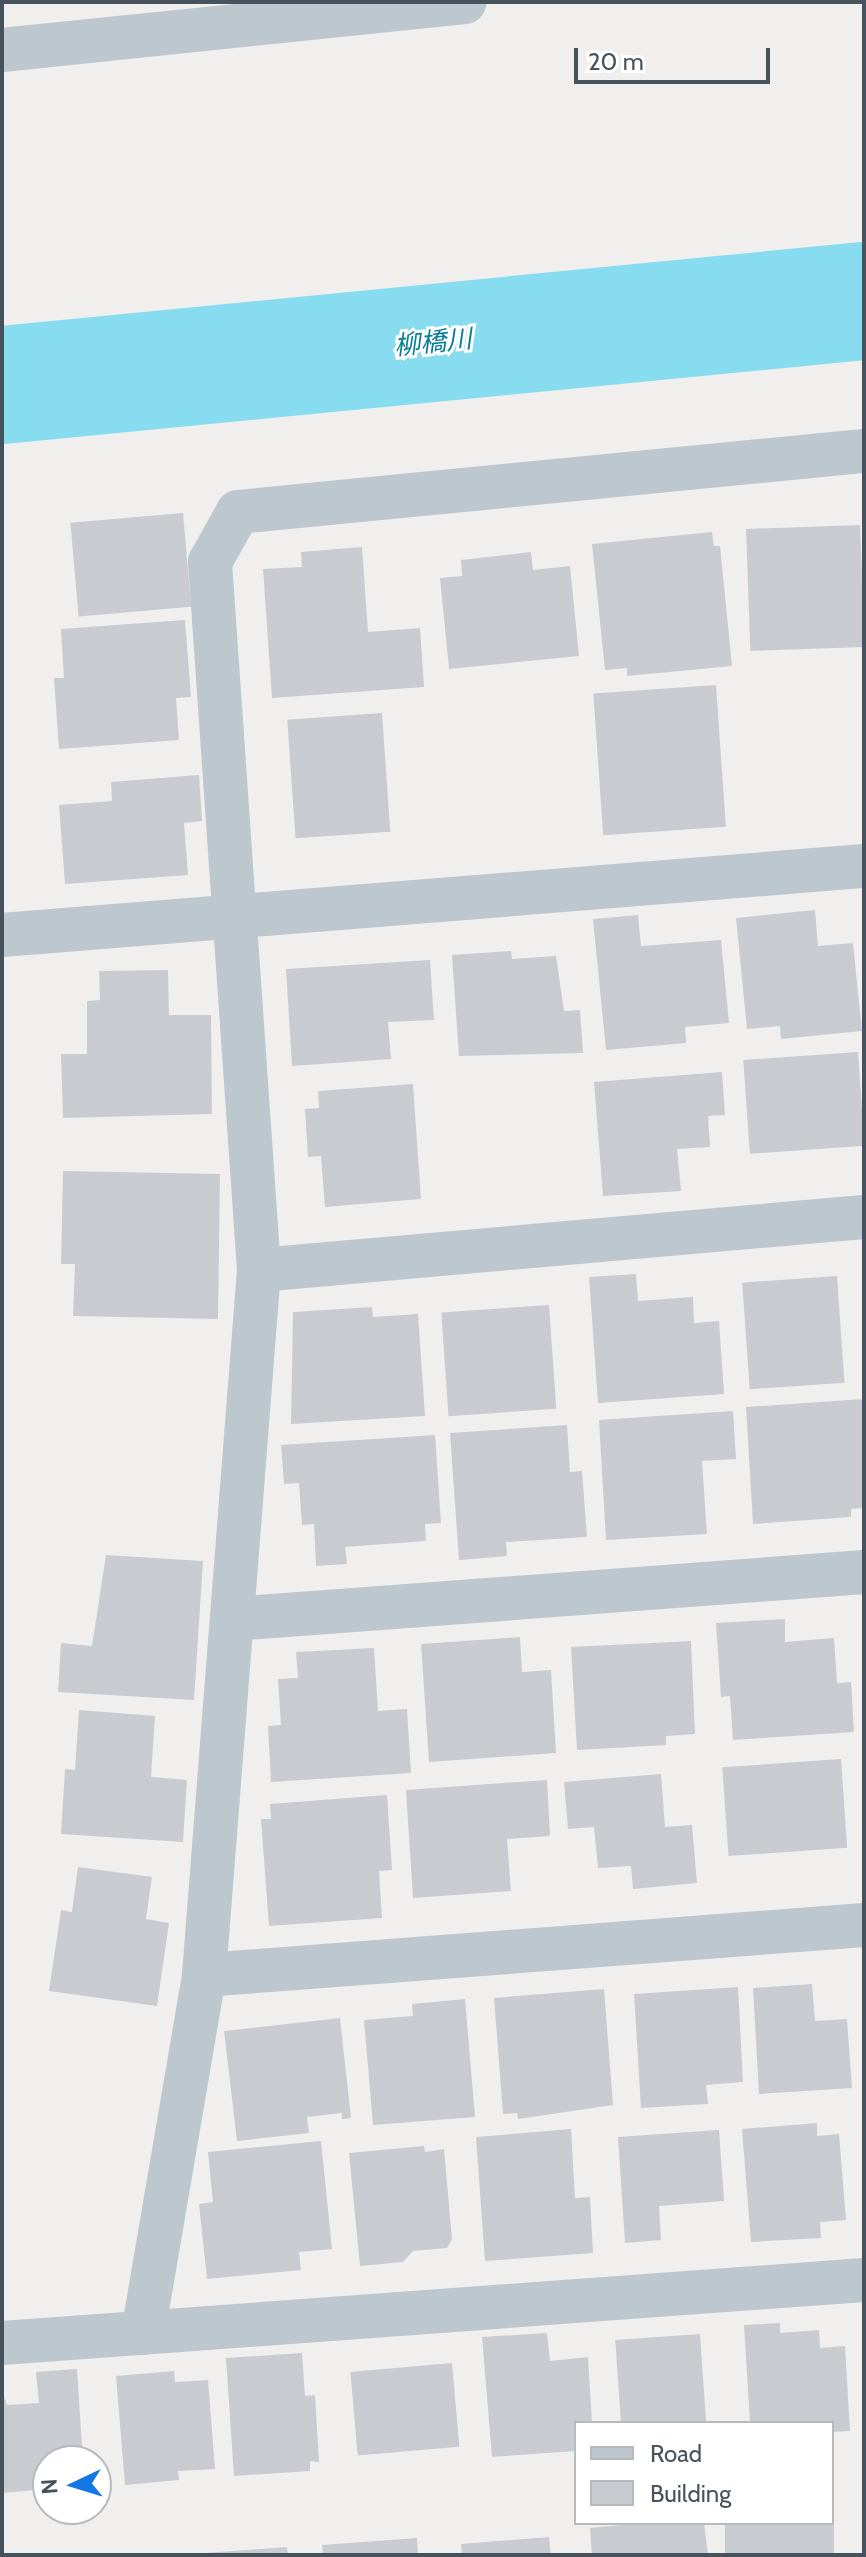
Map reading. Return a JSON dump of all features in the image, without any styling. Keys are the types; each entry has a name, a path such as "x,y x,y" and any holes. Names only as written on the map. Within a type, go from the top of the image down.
{"street":[{"path":"2,50 353,8 465,2"},
{"path":"143,2333 204,1975 259,1270 210,562 238,512 864,451"},
{"path":"2,935 864,866"},
{"path":"259,1270 864,1217"},
{"path":"232,1619 864,1572"},
{"path":"204,1975 864,1925"},
{"path":"2,2343 864,2280"}],"building":[{"path":"183,513 191,607 79,616 70,523"},
{"path":"860,525 864,647 750,651 746,529"},
{"path":"712,532 714,546 720,546 732,666 627,676 627,668 605,670 592,544"},
{"path":"362,547 368,632 420,628 424,687 272,698 263,569 302,567 301,552"},
{"path":"531,552 533,570 570,566 579,656 449,669 440,578 462,576 461,560"},
{"path":"185,620 191,697 176,698 179,740 59,749 54,678 64,678 61,629"},
{"path":"716,685 726,827 603,835 593,694"},
{"path":"382,713 390,832 296,838 287,720"},
{"path":"199,775 202,821 184,823 188,875 65,884 59,805 112,801 111,782"},
{"path":"815,910 818,946 853,943 862,1031 781,1039 780,1026 747,1029 736,918"},
{"path":"638,915 641,946 721,940 729,1023 685,1027 686,1043 606,1050 593,919"},
{"path":"511,951 512,959 556,956 564,1011 580,1010 583,1053 459,1056 452,955"},
{"path":"430,960 434,1020 388,1022 391,1059 292,1066 286,969"},
{"path":"168,970 169,1015 211,1015 212,1114 63,1118 61,1054 87,1054 87,1001 100,1000 99,971"},
{"path":"858,1052 864,1146 750,1154 743,1060"},
{"path":"722,1072 725,1115 708,1116 710,1147 677,1149 681,1191 603,1196 594,1082"},
{"path":"413,1084 421,1199 325,1207 321,1156 308,1157 305,1109 319,1108 318,1091"},
{"path":"63,1171 220,1174 218,1319 73,1316 75,1264 61,1264"},
{"path":"636,1274 638,1301 693,1297 694,1323 719,1321 724,1394 598,1403 589,1277"},
{"path":"837,1276 844,1383 750,1389 742,1283"},
{"path":"549,1305 556,1409 449,1416 441,1313"},
{"path":"372,1307 373,1317 418,1314 425,1416 291,1424 293,1312"},
{"path":"864,1399 864,1508 851,1509 851,1517 753,1524 746,1407"},
{"path":"733,1411 736,1459 702,1461 707,1534 606,1540 599,1420"},
{"path":"567,1425 570,1472 582,1471 587,1537 506,1542 507,1556 459,1560 450,1433"},
{"path":"435,1435 441,1523 425,1524 426,1541 345,1547 347,1564 316,1566 314,1524 302,1525 299,1483 284,1484 281,1445"},
{"path":"106,1555 203,1561 194,1700 58,1692 61,1643 92,1646"},
{"path":"785,1619 785,1642 834,1638 837,1683 851,1682 854,1732 733,1740 730,1696 721,1697 716,1623"},
{"path":"520,1637 522,1672 551,1670 556,1753 429,1762 421,1644"},
{"path":"691,1641 695,1734 666,1736 666,1745 577,1750 571,1647"},
{"path":"374,1648 378,1711 407,1709 411,1773 271,1782 268,1726 281,1725 278,1679 298,1678 296,1652"},
{"path":"79,1710 155,1716 151,1777 187,1780 183,1842 61,1834 65,1769 75,1770"},
{"path":"841,1759 847,1848 728,1856 722,1767"},
{"path":"661,1774 665,1827 692,1825 697,1883 633,1889 631,1866 598,1868 594,1827 568,1829 564,1782"},
{"path":"547,1780 550,1836 507,1839 511,1891 413,1898 406,1790"},
{"path":"387,1795 392,1870 379,1871 382,1918 269,1926 261,1819 271,1819 270,1804"},
{"path":"78,1867 152,1877 146,1919 169,1923 157,2006 49,1991 61,1910 72,1912"},
{"path":"812,1984 815,2021 847,2019 852,2088 759,2094 753,1988"},
{"path":"738,1987 743,2082 706,2085 708,2104 641,2108 634,1994"},
{"path":"604,1989 613,2105 518,2119 517,2113 503,2114 494,1998"},
{"path":"465,1999 475,2117 373,2125 364,2020 413,2016 412,2004"},
{"path":"340,2018 351,2118 342,2119 342,2113 307,2117 309,2133 237,2141 224,2031"},
{"path":"817,2123 817,2136 839,2134 846,2220 820,2222 821,2238 751,2242 742,2129"},
{"path":"571,2129 575,2198 590,2197 593,2253 485,2261 476,2137"},
{"path":"719,2130 724,2201 659,2206 661,2240 625,2243 618,2137"},
{"path":"321,2141 332,2249 299,2252 301,2270 207,2279 199,2204 213,2202 208,2152"},
{"path":"424,2146 425,2152 444,2149 452,2239 447,2248 413,2251 403,2262 360,2266 349,2153"},
{"path":"780,2323 780,2333 819,2330 820,2348 845,2346 850,2431 834,2432 834,2421 750,2421 744,2325"},
{"path":"547,2333 550,2361 588,2357 592,2421 574,2421 574,2451 492,2457 482,2337"},
{"path":"700,2334 706,2421 621,2421 615,2340"},
{"path":"302,2353 305,2396 315,2395 319,2462 310,2461 310,2471 234,2476 226,2358"},
{"path":"452,2363 459,2447 358,2456 350,2372"},
{"path":"77,2369 82,2445 32,2445 32,2490 2,2493 2,2391 7,2405 39,2403 36,2372"},
{"path":"174,2371 175,2382 208,2380 215,2469 178,2471 179,2480 125,2485 116,2376"},
{"path":"704,2525 708,2555 592,2555 590,2528"},
{"path":"725,2525 834,2525 834,2555 725,2555"},
{"path":"549,2537 551,2555 462,2555 461,2544"},
{"path":"417,2538 418,2555 323,2555 322,2545"},
{"path":"287,2547 288,2555 205,2555 205,2553"}],"waterway":[{"name":"柳橋川","path":"2,385 864,301"}]}
